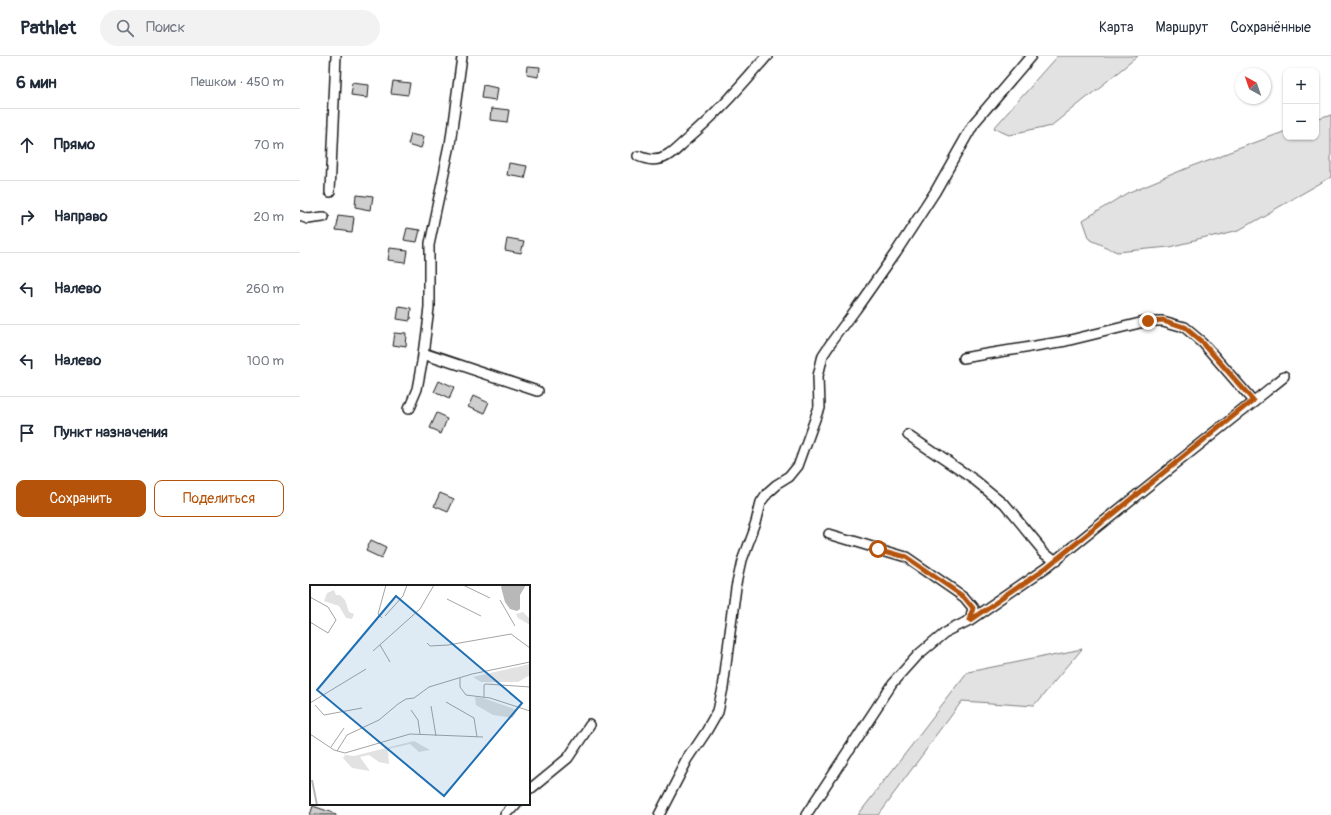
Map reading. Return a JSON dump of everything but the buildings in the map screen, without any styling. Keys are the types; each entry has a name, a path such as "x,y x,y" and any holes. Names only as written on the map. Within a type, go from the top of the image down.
{"street":[{"path":"330,192 336,56"},
{"path":"409,408 417,389 423,353 429,308 429,244 450,145 462,56"},
{"path":"638,156 648,160 667,156 700,129 767,56"},
{"path":"659,815 688,759 718,711 736,587 742,560 756,522 761,502 767,493 789,477 798,466 819,408 818,376 823,356 887,265 935,192 974,123 1031,56"},
{"path":"300,216 308,219 323,217"},
{"path":"963,358 1066,341 1148,321 1163,320 1184,327 1202,342 1253,400"},
{"path":"423,353 537,391"},
{"path":"806,815 892,684 919,654 944,633 970,620 1056,560 1253,400 1284,377"},
{"path":"908,435 976,481 1004,504 1043,550 1056,560"},
{"path":"829,534 906,557 964,597 973,608 970,620"},
{"path":"530,789 568,758 590,725"},
{"path":"506,815 515,805"}],"shaded area":[{"path":"1058,56 1138,56 1052,126 1010,135 994,128"},
{"path":"1331,115 1331,177 1239,230 1169,247 1117,252 1090,240 1083,220 1127,193 1192,166 1283,132 1283,140 1319,140 1319,119"},
{"path":"1082,649 1034,706 962,701 878,815 858,815 968,672"}],"route":[{"path":"878,549 906,557 964,597 973,608 970,620 1047,567 1253,400 1202,342 1184,327 1163,320 1148,321"}]}
